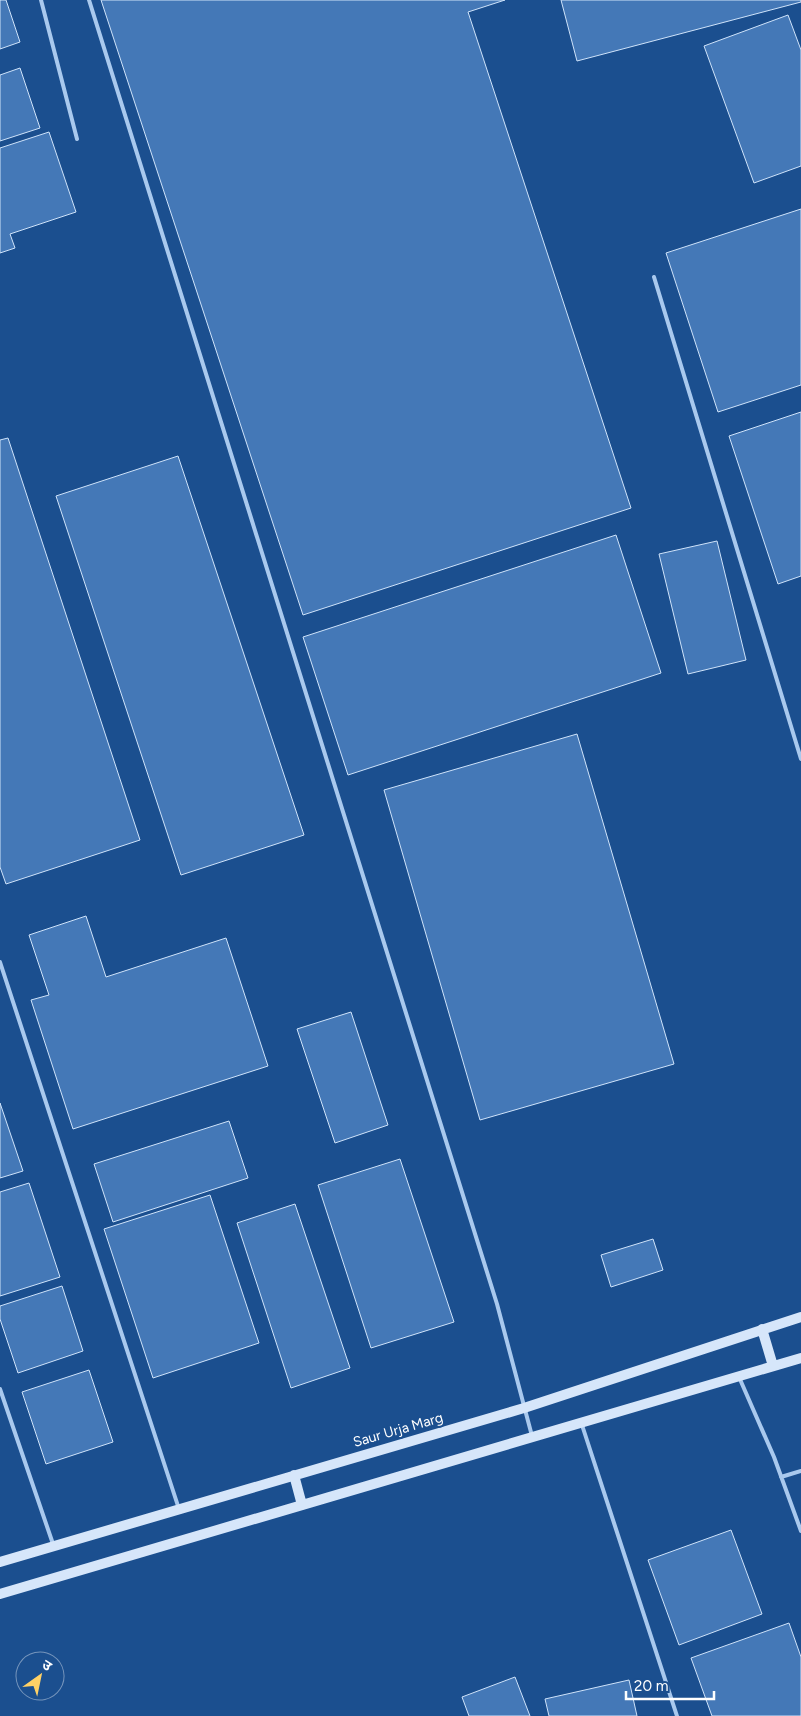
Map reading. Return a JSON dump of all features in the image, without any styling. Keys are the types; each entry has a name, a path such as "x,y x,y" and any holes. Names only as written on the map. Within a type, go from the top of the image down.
{"street":[{"name":"Saur Urja Marg","path":"0,1562 524,1408 801,1316"},
{"path":"762,1329 773,1366"},
{"path":"0,1594 801,1358"},
{"path":"294,1475 302,1504"}],"lane":[{"path":"41,0 77,140"},
{"path":"89,0 497,1304 532,1437"},
{"path":"654,277 801,759"},
{"path":"0,962 179,1509"},
{"path":"739,1377 801,1530"},
{"path":"0,1389 54,1546"},
{"path":"582,1423 677,1716"},
{"path":"781,1477 801,1471"}],"building":[{"path":"0,0 6,0 20,42 0,49"},
{"path":"101,0 505,0 468,12 631,508 303,615"},
{"path":"561,0 801,0 801,2 577,61"},
{"path":"788,15 801,50 801,166 754,183 704,46"},
{"path":"20,68 40,128 0,141 0,75"},
{"path":"49,132 76,212 10,234 15,248 0,253 0,148"},
{"path":"801,209 801,385 718,412 666,253"},
{"path":"801,412 801,576 778,584 729,436"},
{"path":"8,438 140,840 6,884 0,867 0,440"},
{"path":"178,456 304,835 181,875 56,496"},
{"path":"616,535 661,673 348,775 303,637"},
{"path":"717,541 746,660 688,674 659,554"},
{"path":"577,734 674,1064 480,1120 384,790"},
{"path":"86,916 106,977 226,938 268,1066 73,1129 31,1000 49,995 29,935"},
{"path":"351,1012 388,1125 335,1143 297,1029"},
{"path":"0,1103 23,1171 0,1178"},
{"path":"229,1121 248,1178 113,1222 94,1164"},
{"path":"400,1159 454,1322 371,1348 318,1185"},
{"path":"29,1183 60,1277 0,1296 0,1192"},
{"path":"210,1195 259,1343 153,1378 104,1229"},
{"path":"295,1204 350,1368 291,1388 237,1223"},
{"path":"653,1239 663,1270 611,1287 601,1255"},
{"path":"62,1286 83,1351 18,1373 0,1319 0,1306"},
{"path":"89,1370 113,1442 46,1464 22,1392"},
{"path":"731,1530 762,1614 679,1645 648,1560"},
{"path":"789,1623 801,1657 801,1716 712,1716 691,1658"},
{"path":"515,1677 530,1716 469,1716 462,1697"},
{"path":"629,1680 637,1716 549,1716 545,1699"}]}
